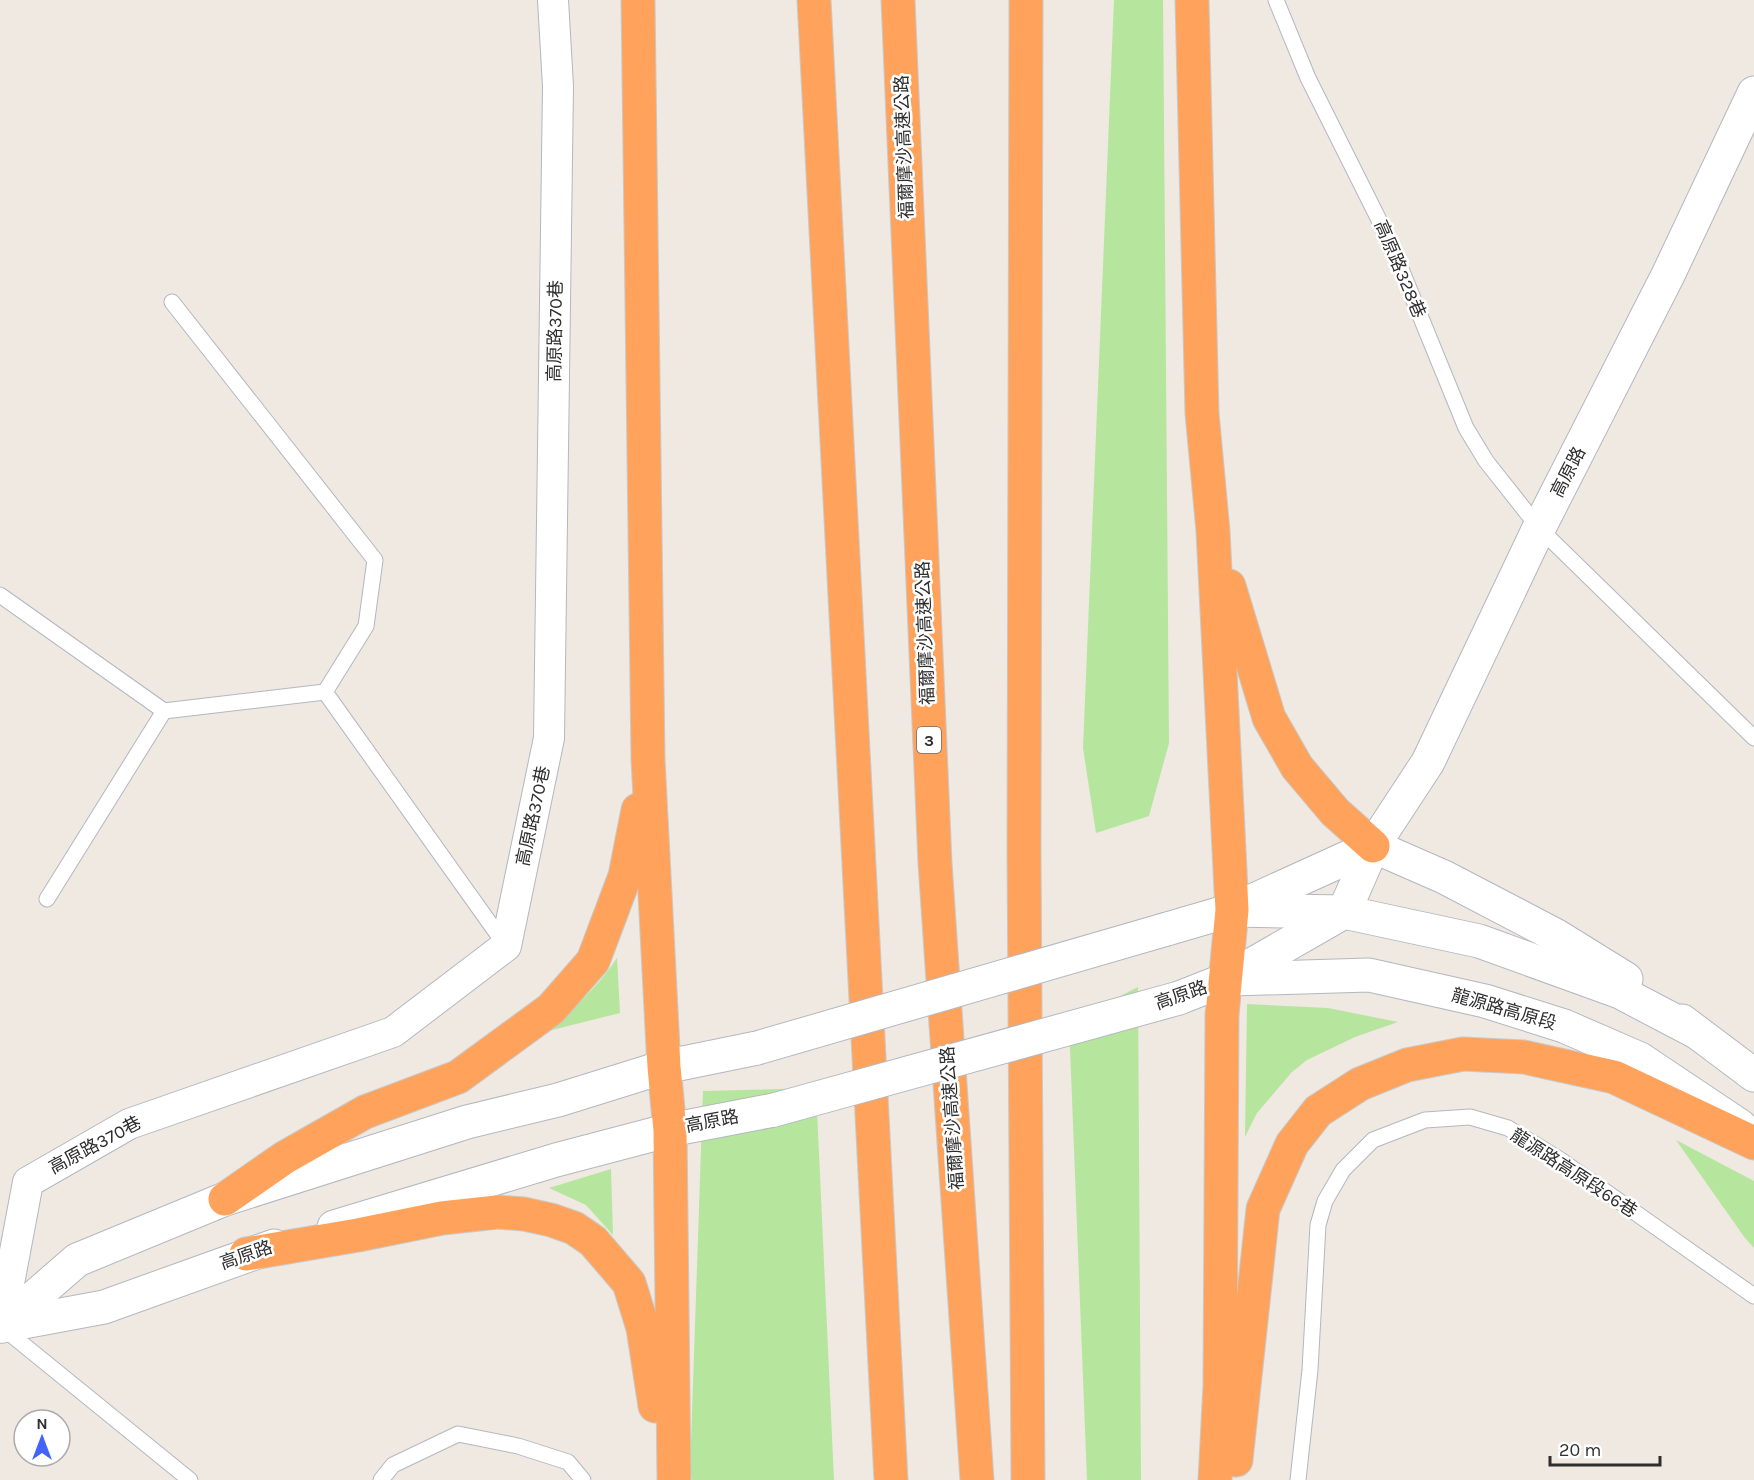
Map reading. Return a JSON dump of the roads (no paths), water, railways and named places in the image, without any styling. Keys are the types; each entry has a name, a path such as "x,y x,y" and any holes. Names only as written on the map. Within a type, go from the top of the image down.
{"highway":[{"path":"638,0 648,759 664,1067 670,1130 672,1480"},
{"path":"813,0 891,1480"},
{"name":"福爾摩沙高速公路","path":"898,0 935,863 977,1480"},
{"path":"1026,0 1024,862 1028,1480"},
{"path":"1192,0 1202,413 1214,531 1232,910 1222,1015 1220,1385 1215,1480"},
{"path":"1214,531 1269,718 1297,767 1335,812 1373,846"},
{"path":"225,1199 284,1158 365,1112 458,1077 551,1009 593,961 626,876 648,759"},
{"path":"1234,1480 1263,1209 1292,1144 1318,1111 1360,1084 1407,1065 1463,1054 1524,1057 1614,1077 1754,1143"},
{"path":"246,1254 442,1218 497,1212 524,1214 574,1228 593,1241 629,1282 643,1328 652,1377 659,1443 672,1480"}],"street":[{"name":"高原路370巷","path":"0,1326 28,1182 129,1124 393,1032 506,946 549,738 558,86 553,0"},
{"name":"高原路","path":"0,1326 104,1307 246,1254 556,1160 670,1130 774,1110 1179,998 1227,979 1344,912 1373,846 1428,762 1539,528 1668,275 1754,93"},
{"path":"0,1326 77,1260 225,1199 467,1122 558,1100 664,1067 757,1048 1232,910 1373,846 1444,877 1555,935 1631,983 1754,1075"},
{"path":"1232,910 1344,912 1479,941 1620,992 1698,1033"},
{"name":"龍源路高原段","path":"1227,979 1369,975 1485,1001 1564,1026 1640,1059 1754,1136"}],"lane":[{"name":"高原路328巷","path":"1276,0 1308,78 1390,242 1466,428 1486,461 1539,528 1754,738"},
{"path":"172,302 375,560 366,626 325,692"},
{"path":"0,596 164,711 325,692"},
{"path":"325,692 506,946"},
{"path":"47,899 164,711"},
{"name":"龍源路高原段66巷","path":"1298,1480 1310,1370 1318,1226 1325,1201 1343,1170 1372,1140 1425,1120 1470,1117 1508,1128 1559,1159 1754,1296"},
{"path":"0,1326 190,1480"},
{"path":"381,1480 393,1465 458,1434 518,1446 568,1462 583,1480"}]}
